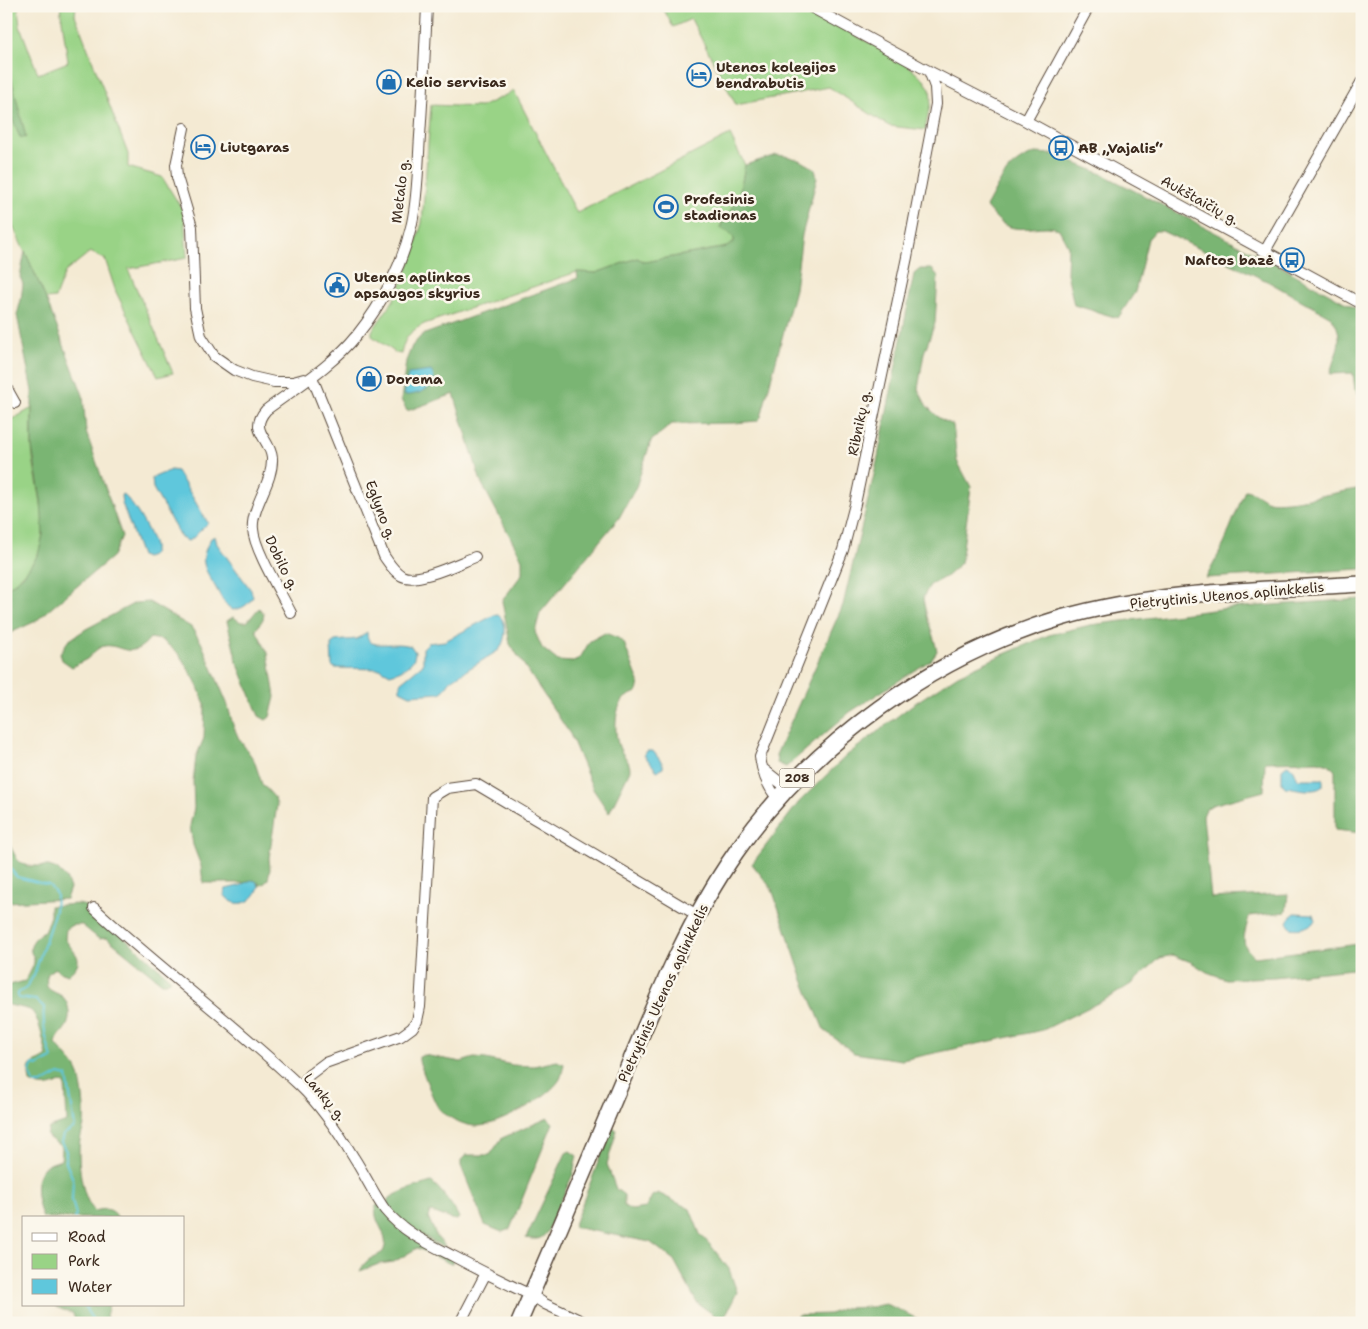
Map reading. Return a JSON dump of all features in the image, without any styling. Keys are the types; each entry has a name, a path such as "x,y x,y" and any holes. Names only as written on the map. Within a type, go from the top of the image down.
{"highway":[{"name":"Pietrytinis Utenos aplinkkelis","path":"519,1323 638,1043 697,915 735,853 782,793 838,740 894,698 973,653 1032,628 1084,612 1193,595 1362,584"}],"street":[{"name":"Metalo g.","path":"312,377 358,335 380,303 407,242 415,199 423,102 427,6"},
{"name":"Aukštaičių g.","path":"809,6 1026,121 1362,304"},
{"path":"1026,121 1089,6"},
{"name":"Ribnikų g.","path":"782,793 772,792 760,757 843,550 855,504 907,256 936,104 936,87 929,71"},
{"path":"1265,251 1362,81"},
{"path":"184,128 176,165 177,177 192,227 196,308 201,336 214,356 234,370 252,377 274,382 293,382 312,377"},
{"name":"Eglyno g.","path":"312,377 384,556 392,569 403,577 418,578 475,557"},
{"name":"Dobilo g.","path":"291,613 265,564 252,530 254,515 270,473 272,461 271,454 258,428 258,423 260,416 266,410 312,377"},
{"path":"6,387 16,403"},
{"path":"301,1087 309,1075 325,1063 401,1036 412,1028 417,1021 420,1007 432,797 447,788 476,784 697,915"},
{"name":"Lankų g.","path":"94,908 301,1087 323,1112 354,1158 371,1190 391,1216 402,1226 421,1239 545,1304 586,1323"},
{"path":"460,1323 486,1273"}],"green space":[{"path":"6,6 18,6 20,26 38,74 68,62 60,6 76,6 75,15 128,154 128,167 162,177 184,212 187,258 128,269 173,373 158,377 116,292 105,259 90,252 65,272 55,298 46,299 6,211 6,115 10,114 20,137 6,57"},
{"path":"662,6 800,6 900,59 924,80 930,89 931,100 925,130 889,126 829,87 736,105 691,19 673,27"},
{"path":"6,57 25,138 20,137 10,115 6,115"},
{"path":"514,91 577,213 730,135 745,165 741,189 731,211 723,220 720,228 732,235 734,242 727,247 645,262 637,258 596,273 577,272 424,324 408,336 401,354 396,353 372,336 372,331 393,301 408,269 422,223 431,105 481,107"},
{"path":"1035,153 1052,154 1100,173 1278,265 1362,312 1362,397 1355,390 1353,373 1330,374 1339,338 1336,325 1331,317 1269,282 1162,231 1155,231 1148,239 1135,292 1118,318 1074,305 1067,273 1068,246 1059,229 1053,227 1013,228 1004,225 986,207 1004,175 1016,163"},
{"path":"776,155 792,157 806,163 815,169 817,178 802,235 795,289 761,417 757,421 734,423 672,424 651,441 636,487 619,518 540,613 535,632 542,648 558,661 573,662 580,658 590,641 605,633 618,638 624,643 639,682 637,692 624,699 618,710 616,724 618,744 629,764 630,770 609,813 593,789 570,734 510,644 502,601 522,574 522,559 481,482 454,394 407,411 401,400 406,361 412,346 422,335 578,278 577,272 596,273 637,258 645,262 727,247 734,242 734,239 730,233 720,228 737,200 745,165"},
{"path":"25,251 46,299 83,395 86,432 122,536 113,556 36,621 6,635 6,589 23,576 38,555 43,535 41,500 32,447 32,391 17,315 23,284 20,277"},
{"path":"920,269 932,269 938,276 935,323 924,353 918,389 926,405 939,418 953,425 957,461 971,487 961,563 947,576 930,585 923,597 925,611 937,651 931,660 850,712 786,767 777,763 776,755 843,605 877,462 914,274"},
{"path":"32,408 33,459 41,502 43,531 37,556 31,566 6,589 6,423"},
{"path":"1362,488 1362,569 1206,578 1223,546 1245,490 1253,492 1266,500 1277,502"},
{"path":"1362,599 1362,833 1335,830 1335,771 1329,764 1318,761 1265,762 1264,791 1212,805 1206,809 1203,816 1211,898 1288,894 1286,912 1249,916 1244,939 1246,948 1255,957 1359,944 1362,939 1362,968 1274,977 1226,979 1173,955 1160,958 1131,984 1112,996 1043,1030 902,1060 854,1053 824,1030 803,980 772,889 752,864 799,802 846,756 912,705 958,675 1049,635 1090,625 1229,608"},
{"path":"149,602 191,627 201,642 227,703 239,739 254,760 262,784 275,798 277,805 269,858 270,869 268,879 259,886 259,883 248,881 245,883 203,883 201,866 193,845 190,826 194,808 193,781 196,757 204,738 205,704 195,680 179,654 162,640 150,638 143,646 136,650 112,646 99,648 87,659 72,667 62,660 60,653 68,641 86,629 135,603"},
{"path":"259,608 264,614 256,630 268,653 275,697 270,717 266,720 259,716 237,662 227,621 233,617 241,622 247,622"},
{"path":"6,838 18,861 27,866 49,866 57,869 66,878 70,888 66,899 6,902"},
{"path":"78,904 86,906 98,914 171,979 167,983 162,983 107,938 99,939 82,925 72,925 66,929 65,939 78,961 74,970 68,975 55,968 48,974 47,978 47,987 63,997 68,1008 68,1024 56,1044 75,1066 82,1087 84,1125 80,1140 79,1157 83,1188 90,1205 95,1211 108,1210 114,1212 117,1216 42,1216 37,1199 38,1179 43,1168 61,1160 62,1148 47,1136 49,1128 67,1122 65,1084 60,1082 45,1086 30,1082 30,1066 47,1056 41,1031 36,1018 30,1010 6,1004 6,986 25,981 34,962 31,945 45,930 50,916 50,906"},
{"path":"424,1055 461,1062 474,1058 512,1065 534,1066 557,1061 564,1064 560,1079 534,1102 508,1117 475,1126 456,1121 440,1110 419,1061 419,1057"},
{"path":"548,1118 553,1123 510,1229 502,1232 485,1225 461,1166 461,1160 466,1155 490,1155 502,1138"},
{"path":"610,1127 617,1130 607,1164 616,1189 624,1195 624,1206 631,1210 646,1208 652,1196 658,1193 690,1209 700,1234 729,1269 737,1292 723,1321 697,1303 674,1260 650,1242 573,1227"},
{"path":"570,1151 577,1156 573,1174 547,1232 538,1239 526,1238 566,1153"},
{"path":"431,1182 446,1198 459,1218 457,1220 430,1212 428,1217 444,1248 405,1224 387,1205 388,1199 393,1196"},
{"path":"378,1204 455,1259 451,1264 417,1248 394,1262 379,1264 360,1271 367,1261 383,1252 385,1245 384,1234 377,1219 376,1206"},
{"path":"885,1304 920,1320 921,1323 791,1323 798,1315 830,1314 843,1308 871,1307"},
{"path":"53,1306 109,1306 106,1316 110,1323 76,1323 73,1314"}],"water":[{"path":"431,371 434,382 431,386 415,394 404,395 408,374"},
{"path":"171,470 177,471 208,523 188,541 181,538 153,488 152,478"},
{"path":"122,494 137,511 152,539 154,551 149,557 141,556 122,503"},
{"path":"215,536 217,544 251,590 253,597 247,605 240,608 233,610 225,603 204,564 207,546 211,538"},
{"path":"496,614 505,625 505,636 499,650 451,680 440,693 410,695 400,690 400,683 423,664 423,648 428,643 445,641"},
{"path":"367,632 368,638 372,643 411,646 415,652 413,660 403,669 390,674 381,669 335,668 332,666 331,644 335,641 357,639"},
{"path":"647,751 653,751 663,764 663,768 657,771 644,755"},
{"path":"1287,765 1293,768 1298,779 1320,779 1323,780 1323,786 1315,790 1285,787 1282,783 1282,769"},
{"path":"251,880 256,881 259,886 257,892 249,901 244,903 233,902 224,894 226,889 242,885"},
{"path":"1295,913 1313,914 1315,920 1311,924 1298,929 1291,928 1288,924 1289,918"}],"waterway":[{"path":"6,864 17,877 49,885 56,894 55,911 34,975 26,988 18,993 18,998 36,1000 44,1007 45,1032 52,1058 37,1066 33,1064 30,1072 33,1081 35,1084 41,1084 59,1074 67,1076 75,1127 63,1135 61,1142 66,1151 66,1163 73,1179 72,1200 76,1216"},
{"path":"85,1306 95,1323"}],"place":[{"name":"Utenos kolegijos bendrabutis","path":"699,75"},
{"name":"Kelio servisas","path":"389,82"},
{"name":"Liutgaras","path":"203,147"},
{"name":"AB „Vajalis“","path":"1061,148"},
{"name":"Profesinis stadionas","path":"666,207"},
{"name":"Naftos bazė","path":"1292,260"},
{"name":"Utenos aplinkos apsaugos skyrius","path":"337,285"},
{"name":"Dorema","path":"369,379"}]}
